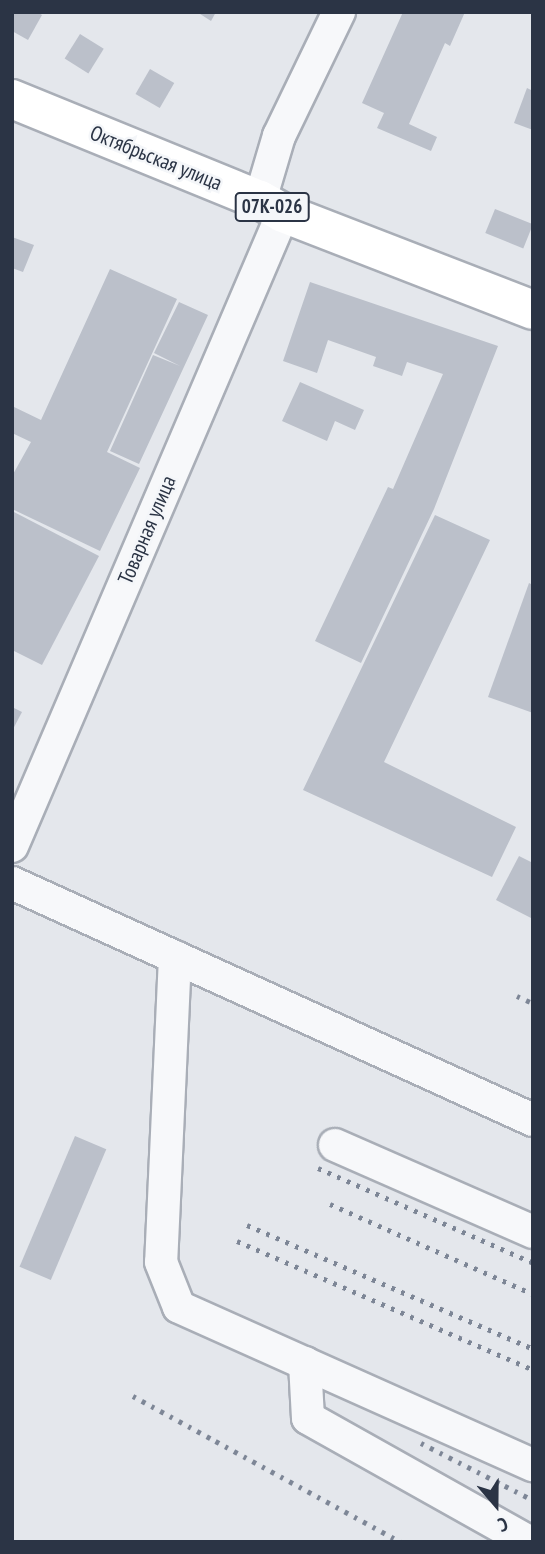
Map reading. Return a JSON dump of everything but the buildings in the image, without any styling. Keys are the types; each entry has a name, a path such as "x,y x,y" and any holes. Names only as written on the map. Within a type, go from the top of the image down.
{"main road":[{"name":"Октябрьская улица","path":"12,99 271,207 533,310"}],"street":[{"name":"Товарная улица","path":"12,846 271,207 279,136 339,12"},
{"path":"12,883 533,1120"},
{"path":"175,957 161,1262 179,1307 533,1465"},
{"path":"335,1145 533,1232"},
{"path":"305,1363 308,1418 529,1542"}],"railway":[{"path":"517,996 533,1003"},
{"path":"318,1168 533,1263"},
{"path":"330,1204 533,1294"},
{"path":"247,1225 533,1349"},
{"path":"237,1241 533,1370"},
{"path":"133,1396 401,1542"},
{"path":"421,1443 533,1500"}]}
